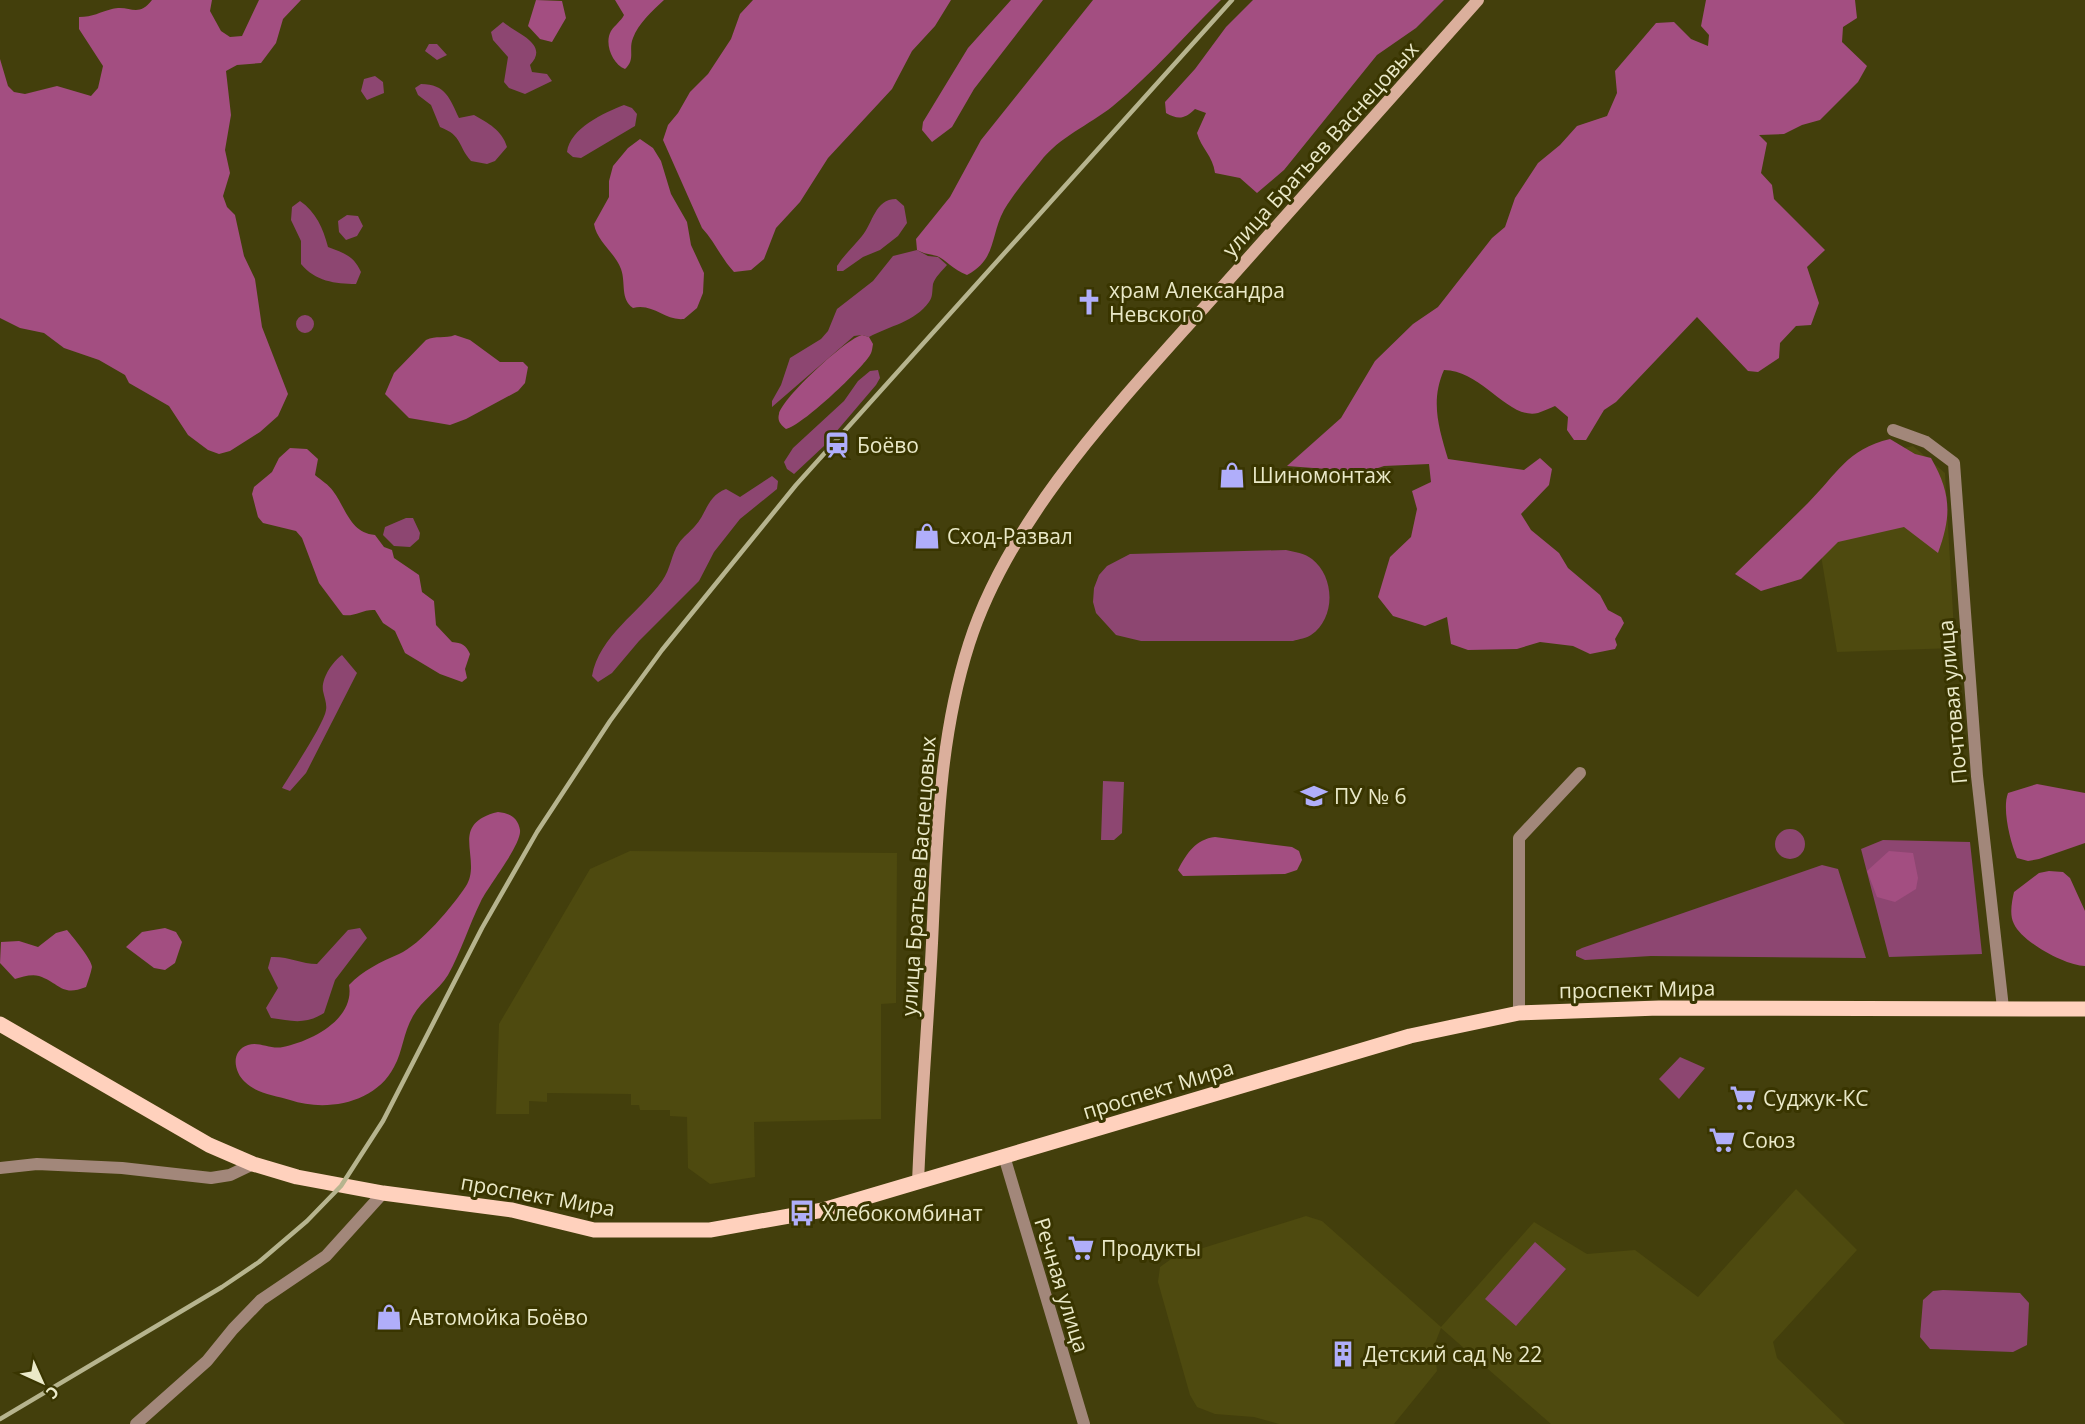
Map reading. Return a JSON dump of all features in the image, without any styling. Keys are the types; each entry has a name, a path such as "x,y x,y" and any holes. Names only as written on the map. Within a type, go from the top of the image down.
{"main road":[{"name":"улица Братьев Васнецовых","path":"918,1183 939,803 946,731 969,642 993,584 1011,550 1071,462 1176,339 1478,0"},
{"name":"проспект Мира","path":"0,1024 177,1127 253,1164 297,1177 512,1210 594,1230 686,1232 742,1226 824,1210 1410,1036 1519,1013 1670,1008 2085,1010"}],"street":[{"name":"Почтовая улица","path":"1893,430 1926,442 1954,463 1977,776 2003,1008"},
{"path":"1519,1013 1519,838 1580,773"},
{"name":"Речная улица","path":"1004,1156 1084,1424"},
{"path":"0,1168 37,1164 122,1168 211,1178 230,1175 253,1164"},
{"path":"136,1424 207,1362 232,1329 261,1300 326,1256 383,1192"}],"shaded area":[{"path":"152,0 212,0 210,11 221,31 230,37 242,36 259,0 301,0 283,19 276,43 261,63 237,65 226,71 231,115 225,150 230,173 223,196 227,207 235,215 244,256 255,279 262,327 288,394 278,416 260,432 230,451 219,454 208,450 188,435 169,406 129,383 125,375 99,360 64,348 44,333 20,328 0,318 0,59 8,86 14,92 25,94 57,86 91,96 98,88 103,66 79,29 79,17 118,8 142,9"},
{"path":"536,0 562,1 566,18 552,42 540,39 528,26"},
{"path":"615,0 664,0 635,33 630,62 625,69 616,63 608,41 611,31 624,15"},
{"path":"753,0 951,0 935,26 912,51 892,89 828,158 800,202 776,228 764,259 751,270 734,272 702,228 663,140 668,125 690,92 708,74 731,39 740,14"},
{"path":"1011,0 1043,0 974,89 952,127 932,142 922,130 923,122 968,48"},
{"path":"1093,0 1221,0 1127,94 1104,113 1065,138 1048,153 1021,185 1004,210 992,246 977,269 967,275 940,257 917,250 916,239 950,197 981,140"},
{"path":"1253,0 1444,0 1416,28 1377,55 1284,170 1257,193 1240,178 1215,173 1197,133 1206,113 1195,109 1185,117 1174,117 1166,113 1165,102 1195,69 1226,27"},
{"path":"1706,0 1855,0 1857,18 1843,27 1842,42 1867,66 1858,82 1820,120 1802,125 1784,134 1759,135 1767,143 1761,173 1772,185 1774,199 1825,250 1807,267 1819,303 1811,325 1796,326 1780,343 1779,358 1758,372 1748,371 1697,317 1616,402 1604,410 1586,440 1574,440 1567,430 1568,417 1555,406 1538,413 1527,413 1505,403 1471,378 1458,372 1444,370 1437,393 1437,415 1448,459 1524,470 1540,458 1552,469 1549,485 1521,514 1531,530 1559,553 1568,568 1600,595 1608,610 1621,617 1624,623 1615,639 1617,645 1615,649 1590,654 1573,646 1540,642 1517,649 1468,650 1451,644 1447,617 1425,626 1393,616 1378,597 1390,557 1411,537 1417,509 1412,491 1431,482 1429,464 1384,466 1366,472 1287,466 1341,418 1375,361 1413,324 1438,307 1492,238 1505,227 1515,198 1538,163 1560,145 1577,126 1607,116 1617,93 1615,71 1656,23 1674,22 1691,39 1708,46 1709,35 1701,26"},
{"path":"503,22 534,45 535,58 530,65 532,72 547,74 552,81 525,94 509,88 504,82 508,57 493,40 491,32"},
{"path":"429,44 437,44 447,55 437,60 425,51"},
{"path":"375,76 383,82 384,93 367,100 361,91 364,79"},
{"path":"421,84 442,90 450,99 459,118 474,115 489,124 502,136 507,147 495,161 487,164 471,161 456,137 440,127 431,105 418,95 415,88"},
{"path":"624,105 632,108 637,114 635,126 581,158 573,157 567,152 574,136 589,122"},
{"path":"640,139 653,148 661,161 671,194 687,222 691,245 704,273 703,293 697,308 684,319 677,319 647,308 633,308 629,304 626,300 621,269 598,236 594,224 609,197 609,181 613,166 628,148"},
{"path":"896,199 904,206 907,223 898,236 880,250 863,257 843,271 837,271 837,266 866,231 879,207 889,200"},
{"path":"300,201 318,221 328,247 348,256 355,262 361,272 356,284 319,278 301,264 301,241 291,220 292,207"},
{"path":"347,215 358,216 363,226 357,236 346,240 339,232 338,221"},
{"path":"917,250 928,256 938,257 947,265 934,281 931,298 923,309 909,319 869,337 854,336 772,407 772,401 781,385 790,358 821,339 828,331 837,309 873,281 893,256"},
{"path":"305,315 311,318 314,324 311,330 305,333 299,330 296,324 299,318"},
{"path":"455,335 470,340 500,362 523,362 528,367 525,383 518,391 450,425 409,418 385,394 394,373 426,340"},
{"path":"862,335 869,337 873,344 868,358 817,409 786,429 780,423 779,414 791,395 843,346"},
{"path":"878,370 880,378 876,385 824,446 794,474 787,469 784,462 793,448 844,401 858,381 870,371"},
{"path":"1890,439 1915,454 1931,458 1938,471 1946,493 1947,515 1938,553 1904,527 1838,542 1801,579 1761,591 1735,574 1853,456 1875,443"},
{"path":"1913,446 1945,473 1955,648 1837,652 1813,507 1874,455"},
{"path":"290,448 307,449 318,459 315,475 331,489 354,525 360,530 375,535 384,547 392,550 394,558 419,575 422,592 434,601 436,625 452,642 461,644 470,654 465,669 467,678 462,682 440,674 405,653 395,631 383,623 375,610 343,615 319,583 302,538 296,531 263,523 258,517 252,494 254,487 272,472 279,458"},
{"path":"772,476 778,481 777,489 740,519 714,552 699,581 639,641 612,673 598,682 592,676 603,649 621,625 662,581 676,547 699,521 711,500 726,489 740,497"},
{"path":"406,518 413,518 420,533 419,539 410,547 394,546 383,535 385,527"},
{"path":"1286,550 1312,559 1320,567 1328,586 1330,597 1325,618 1319,628 1305,638 1293,641 1141,641 1116,635 1096,613 1093,602 1094,588 1099,575 1107,566 1130,554"},
{"path":"342,655 357,673 306,773 290,791 282,788 322,722 326,708 323,691 325,676"},
{"path":"1103,781 1124,782 1122,833 1114,840 1101,840"},
{"path":"2037,784 2085,793 2085,843 2028,861 2017,858 2014,851 2009,834 2006,800 2008,793"},
{"path":"498,812 506,813 517,822 520,830 516,845 481,901 448,975 413,1016 397,1061 386,1080 362,1097 333,1105 304,1104 266,1094 245,1082 236,1067 236,1057 242,1048 252,1044 283,1047 318,1034 338,1018 345,1008 349,997 349,985 354,980 372,967 407,949 436,924 466,886 470,876 469,843 474,825 483,818"},
{"path":"1790,829 1796,830 1804,838 1804,850 1796,858 1790,859 1784,858 1776,850 1775,844 1776,838 1784,830"},
{"path":"1215,837 1292,847 1299,851 1302,860 1297,870 1285,874 1183,876 1178,870 1188,853 1202,841"},
{"path":"1883,840 1970,842 1982,954 1889,957 1861,849"},
{"path":"630,851 897,853 896,1003 881,1004 881,1119 754,1122 755,1177 710,1184 688,1168 687,1117 670,1116 670,1110 640,1110 639,1105 631,1105 631,1094 547,1093 547,1102 529,1101 529,1114 496,1114 499,1024 590,869"},
{"path":"1889,851 1913,853 1918,878 1916,889 1895,902 1877,897 1867,871"},
{"path":"1822,865 1838,869 1866,958 1651,956 1585,960 1576,956 1576,951 1582,948"},
{"path":"2063,872 2070,878 2085,911 2085,966 2067,962 2045,952 2026,938 2012,920 2011,908 2014,892 2039,873"},
{"path":"165,928 176,932 182,942 175,963 165,970 154,968 126,947 142,932"},
{"path":"360,928 367,938 335,980 324,1013 304,1021 271,1018 266,1008 278,988 268,968 271,957 317,964 348,930"},
{"path":"67,930 82,948 92,967 86,987 66,990 36,975 15,979 0,963 1,942 19,941 38,947 56,933"},
{"path":"1680,1057 1705,1068 1679,1099 1659,1079"},
{"path":"1796,1189 1857,1250 1773,1342 1777,1358 1845,1424 1551,1424 1441,1328 1434,1346 1437,1371 1394,1424 1279,1424 1254,1417 1215,1414 1197,1407 1190,1395 1158,1282 1160,1267 1174,1257 1306,1216 1322,1221 1441,1327 1534,1222 1587,1254 1635,1250 1698,1297"},
{"path":"1535,1242 1566,1269 1516,1326 1485,1299"},
{"path":"1933,1291 2020,1293 2029,1303 2027,1345 2013,1352 1930,1349 1920,1337 1923,1300"}],"railway":[{"path":"0,1419 222,1287 259,1262 307,1221 341,1186 383,1121 482,928 537,832 610,721 662,650 796,485 1232,0"}],"place":[{"name":"храм Александра Невского","path":"1089,302"},
{"name":"Боёво","path":"837,445"},
{"name":"Шиномонтаж","path":"1232,475"},
{"name":"Сход-Развал","path":"927,536"},
{"name":"ПУ № 6","path":"1314,796"},
{"name":"Суджук-КС","path":"1743,1098"},
{"name":"Союз","path":"1722,1140"},
{"name":"Хлебокомбинат","path":"802,1213"},
{"name":"Продукты","path":"1081,1248"},
{"name":"Автомойка Боёво","path":"389,1317"},
{"name":"Детский сад № 22","path":"1343,1354"}]}
